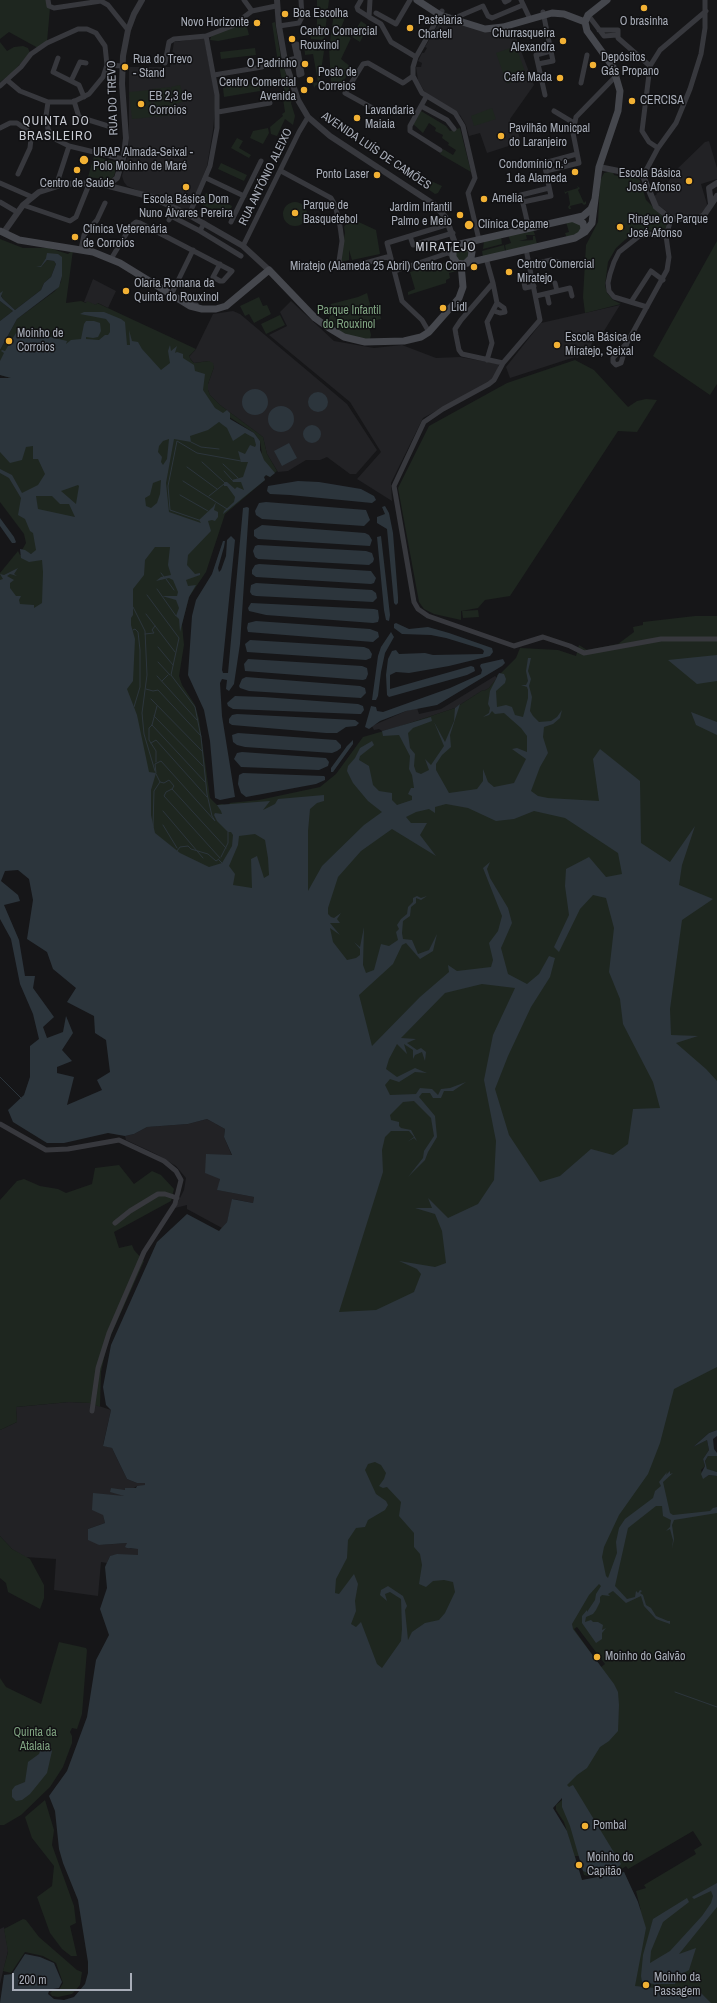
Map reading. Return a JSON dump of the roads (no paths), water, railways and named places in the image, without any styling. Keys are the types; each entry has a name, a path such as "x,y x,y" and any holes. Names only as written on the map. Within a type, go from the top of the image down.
{"main road":[{"path":"417,0 441,13 485,29 503,27 529,17"},
{"path":"422,0 441,13 478,24 491,25 558,9 586,19"},
{"path":"586,19 607,0"},
{"path":"586,19 587,31 610,61 617,75 620,91 620,106 599,167 595,199 592,223 580,236 526,249 464,263 455,261 452,255 456,246 529,228 574,219 587,214 595,199"},
{"path":"574,219 581,221 584,225 583,232 580,236"},
{"path":"2,231 19,240 81,249 111,259 171,295 197,308 216,309 226,306 269,270 315,318 344,337 365,342 383,342 421,337 429,332 459,298 463,287 464,263"},
{"path":"464,244 469,247 472,252 471,258 464,263"}],"street":[{"path":"48,0 49,6 54,8 102,0 108,5 128,30"},
{"name":"RUA DO TREVO","path":"108,185 115,182 123,159 126,138 122,66 124,46 134,14 142,0"},
{"path":"244,0 252,11"},
{"path":"279,26 299,23 302,17 301,0"},
{"path":"361,0 357,7 358,10 381,24 391,42 416,57"},
{"path":"369,17 370,0"},
{"path":"376,13 396,24 410,0"},
{"path":"504,0 505,2 509,0"},
{"path":"643,176 658,148 676,123 690,89 701,54 706,11 705,0"},
{"path":"457,17 483,6 488,16 492,18 522,2 529,17"},
{"path":"165,63 170,42 174,39 206,36 232,26 252,11 277,3"},
{"name":"AVENIDA LUÍS DE CAMÕES","path":"277,3 284,61 298,100 308,117 330,136 435,205 442,212 449,224 456,246"},
{"path":"658,148 649,142 642,131 650,66 660,50 706,11"},
{"path":"441,13 416,57 413,67 413,76 418,89 426,97 454,113 460,119 463,126 475,178 468,193 479,240"},
{"path":"538,64 553,61 543,13"},
{"path":"586,19 604,36 617,35 627,48 650,66"},
{"path":"0,86 31,54 47,43 78,30 92,31 103,41 107,52 107,65 103,78 97,86 84,97 74,101 48,102 20,91 7,80"},
{"path":"190,215 206,178 215,146 218,112 214,75 206,36"},
{"path":"294,44 297,44 302,74 300,75 297,58 294,44"},
{"path":"545,95 536,55 551,51"},
{"path":"582,83 587,55"},
{"path":"58,58 53,72 79,85 84,97"},
{"path":"284,61 297,58"},
{"path":"71,81 80,62 86,63"},
{"path":"376,110 346,93 363,64 368,63 403,83 408,78 413,76"},
{"path":"107,65 122,66"},
{"path":"214,75 262,66"},
{"path":"546,172 579,163 573,133 574,122 580,111 617,75"},
{"path":"426,97 410,126 410,131 440,150"},
{"path":"74,101 79,117 108,126"},
{"path":"48,102 46,116 50,134 53,138 69,146 123,159"},
{"path":"218,112 270,103"},
{"path":"421,106 447,120 454,129"},
{"path":"554,111 574,122"},
{"name":"RUA ANTÓNIO ALEIXO","path":"243,246 299,132 308,117"},
{"path":"0,128 10,123 17,124 28,130 32,139 30,148 18,174"},
{"path":"32,139 50,134"},
{"path":"56,186 69,146"},
{"path":"523,202 551,196 544,163 577,154"},
{"path":"231,222 261,161"},
{"path":"599,167 643,176"},
{"path":"281,171 331,198 335,205 340,226 342,240 338,261 343,267 347,268 387,257 391,260"},
{"path":"119,173 120,182 126,190"},
{"path":"643,176 656,207 671,219 694,220 700,218 704,215 717,196"},
{"path":"206,178 244,196"},
{"path":"24,205 67,222 70,221 76,217 90,182"},
{"path":"2,231 17,212 32,197 56,186 90,182 108,185 152,197 190,215 243,246 269,270"},
{"path":"0,184 32,197"},
{"path":"711,204 709,188 717,184"},
{"path":"529,228 521,194 549,188"},
{"path":"0,202 17,212"},
{"path":"81,249 84,235 96,220 105,203"},
{"path":"169,220 171,216 200,231 241,256"},
{"path":"627,344 663,280 667,270 669,257 666,236 671,219"},
{"path":"111,259 131,226 136,222 220,264"},
{"path":"200,231 204,224"},
{"path":"429,332 422,320 402,301 387,243 449,224"},
{"path":"410,236 413,245 453,233"},
{"path":"647,308 614,297 609,291 608,284 614,262 620,252 638,237 647,234 666,236"},
{"path":"526,249 540,320 503,363 494,380 443,409 424,422 394,486 414,602 418,609 428,616 514,646 543,637 570,646 584,653 661,640 717,639"},
{"path":"171,295 193,250"},
{"path":"395,271 448,254 452,255"},
{"path":"486,258 497,303 487,322 492,343 487,360"},
{"path":"529,265 551,260 569,265"},
{"path":"631,302 651,271 663,280"},
{"path":"531,275 523,276 525,288 534,286"},
{"path":"493,283 460,320 455,329 459,350 462,354 503,363"},
{"path":"555,283 556,291"},
{"path":"536,296 570,288 572,296"},
{"path":"547,294 549,303"},
{"path":"494,311 500,313 505,312 504,308 497,303"},
{"path":"0,1124 46,1150 68,1149 119,1140 164,1161 176,1171 181,1180 177,1198 144,1252 109,1333 98,1368 92,1411"},
{"path":"114,1223 130,1211 158,1194 165,1194 177,1198"}],"waterway":[{"path":"199,520 170,510 168,486 177,441 197,453 241,461"},
{"path":"191,442 201,447 219,449"},
{"path":"202,462 224,482"},
{"path":"223,464 238,478"},
{"path":"187,467 217,489"},
{"path":"224,471 232,480"},
{"path":"183,481 227,509"},
{"path":"209,496 224,484"},
{"path":"180,495 208,511"},
{"path":"161,573 164,577"},
{"path":"166,579 174,590"},
{"path":"157,589 176,616"},
{"path":"147,595 179,638 171,675 195,707 201,737 207,794 212,816 215,821 161,761 155,764 156,773"},
{"path":"133,607 145,631 147,675 142,713 144,734 155,771"},
{"path":"146,614 175,652"},
{"path":"145,634 154,633 152,630 155,626"},
{"path":"133,630 135,629 138,632 140,650 140,687 134,707"},
{"path":"158,647 173,665"},
{"path":"158,662 170,675"},
{"path":"162,681 168,675"},
{"path":"157,676 197,720"},
{"path":"146,689 153,691 158,690 201,736"},
{"path":"151,699 202,751"},
{"path":"156,762 156,751 149,740 149,728 152,725 157,706"},
{"path":"154,716 203,766"},
{"path":"152,725 205,782"},
{"path":"151,743 156,740 207,797"},
{"path":"156,774 160,782 164,783 169,780 174,786 172,789 226,848"},
{"path":"153,827 154,791 160,782"},
{"path":"172,789 166,792 164,796 220,858"},
{"path":"163,811 203,858"},
{"path":"163,825 177,848"},
{"path":"221,857 228,843 228,832"},
{"path":"177,851 180,847 188,846 191,849 208,854 216,861 219,859"},
{"path":"219,860 222,863"},
{"path":"0,1077 21,1098"},
{"path":"675,1692 717,1707"}],"place":[{"name":"O brasinha","path":"644,8"},
{"name":"Boa Escolha","path":"285,14"},
{"name":"Novo Horizonte","path":"257,23"},
{"name":"Pastelaria Chartell","path":"410,28"},
{"name":"Centro Comercial Rouxinol","path":"292,39"},
{"name":"Churrasqueira Alexandra","path":"563,41"},
{"name":"O Padrinho","path":"305,64"},
{"name":"Depósitos Gás Propano","path":"593,65"},
{"name":"Rua do Trevo - Stand","path":"125,67"},
{"name":"Café Mada","path":"560,78"},
{"name":"Posto de Correios","path":"310,80"},
{"name":"Centro Comercial Avenida","path":"304,90"},
{"name":"CERCISA","path":"632,101"},
{"name":"EB 2,3 de Corroios","path":"141,104"},
{"name":"Lavandaria Maiaia","path":"357,118"},
{"name":"Pavilhão Municpal do Laranjeiro","path":"501,136"},
{"name":"URAP Almada-Seixal - Polo Moinho de Maré","path":"84,160"},
{"name":"Centro de Saúde","path":"77,170"},
{"name":"Condomínio n.º 1 da Alameda","path":"575,172"},
{"name":"Ponto Laser","path":"377,175"},
{"name":"Escola Básica José Afonso","path":"689,181"},
{"name":"Escola Básica Dom Nuno Álvares Pereira","path":"186,187"},
{"name":"Amelia","path":"484,199"},
{"name":"Parque de Basquetebol","path":"295,213"},
{"name":"Jardim Infantil Palmo e Meio","path":"460,215"},
{"name":"Clínica Cepame","path":"469,225"},
{"name":"Ringue do Parque José Afonso","path":"620,227"},
{"name":"Clínica Veterenária de Corroios","path":"75,237"},
{"name":"Miratejo (Alameda 25 Abril) Centro Com","path":"474,267"},
{"name":"Centro Comercial Miratejo","path":"509,272"},
{"name":"Olaria Romana da Quinta do Rouxinol","path":"126,291"},
{"name":"Lidl","path":"443,308"},
{"name":"Moinho de Corroios","path":"9,341"},
{"name":"Escola Básica de Miratejo, Seixal","path":"557,345"},
{"name":"Moinho do Galvão","path":"597,1657"},
{"name":"Pombal","path":"585,1826"},
{"name":"Moinho do Capitão","path":"579,1865"},
{"name":"Moinho da Passagem","path":"646,1985"}],"district":[{"name":"QUINTA DO BRASILEIRO","path":"56,130"},
{"name":"MIRATEJO","path":"446,248"}],"park label":[{"name":"Parque Infantil do Rouxinol","path":"349,318"},
{"name":"Quinta da Atalaia","path":"35,1740"}]}
